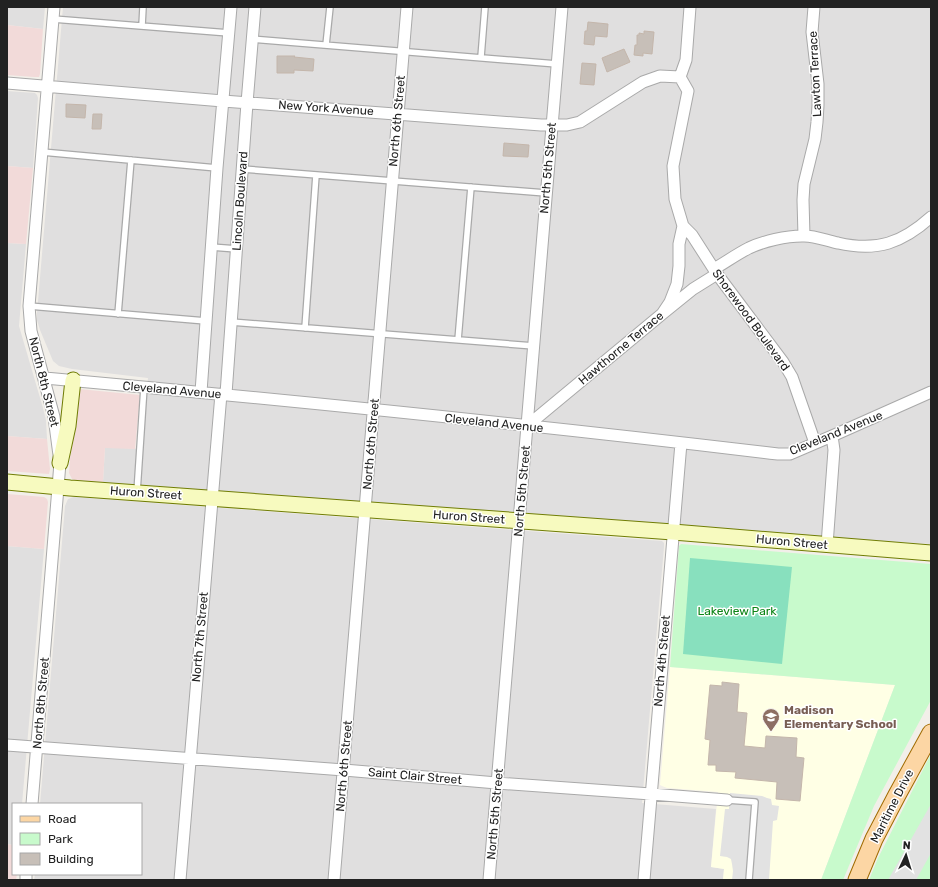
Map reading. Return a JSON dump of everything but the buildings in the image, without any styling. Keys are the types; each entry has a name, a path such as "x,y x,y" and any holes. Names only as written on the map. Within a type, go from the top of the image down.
{"main road":[{"name":"Maritime Drive","path":"857,880 874,839 896,795 931,734"}],"street":[{"name":"North 8th Street","path":"32,803 60,464 54,417 31,330 29,306 54,7"},
{"name":"Lincoln Boulevard","path":"201,392 217,168 231,7"},
{"name":"Lincoln Boulevard","path":"224,394 231,322 255,7"},
{"name":"North 6th Street","path":"334,880 407,7"},
{"name":"North 5th Street","path":"489,880 562,7"},
{"path":"680,77 686,60 690,7"},
{"name":"Lawton Terrace","path":"804,236 804,184 815,139 818,105 818,84 812,32 814,7"},
{"name":"New York Avenue","path":"7,82 247,103 567,125 580,122 643,82 660,76 680,77"},
{"name":"Shorewood Boulevard","path":"680,77 688,91 673,166 675,199 683,226 692,236 783,362 792,377 815,443"},
{"name":"Hawthorne Terrace","path":"527,426 693,289 750,248 766,242 804,236 855,247 882,245 909,235 931,217"},
{"name":"Shorewood Boulevard","path":"662,314 670,302 677,284 679,244 683,226"},
{"name":"Cleveland Avenue","path":"44,378 374,409 778,454 790,454 931,392"},
{"path":"60,464 68,426 73,380"},
{"name":"North 7th Street","path":"180,880 212,498 224,394"},
{"path":"827,545 834,450 832,436"},
{"name":"North 4th Street","path":"644,880 681,443"},
{"name":"Huron Street","path":"7,482 931,553"},
{"name":"Saint Clair Street","path":"7,745 727,800"}],"lane":[{"path":"142,26 144,7"},
{"path":"326,45 330,7"},
{"path":"481,57 485,7"},
{"path":"53,19 228,33"},
{"path":"252,39 558,64"},
{"path":"42,152 217,168"},
{"path":"118,314 131,160"},
{"path":"242,169 546,193"},
{"path":"305,328 316,175"},
{"path":"458,340 471,187"},
{"path":"212,247 236,249"},
{"path":"29,306 206,321"},
{"path":"231,322 534,346"},
{"path":"137,492 144,387"},
{"path":"727,800 755,802 749,880"}],"shaded area":[{"path":"7,7 45,7 43,29 7,25"},
{"path":"63,7 931,7 931,544 814,537 103,482 105,447 142,449 148,378 72,369 59,366 53,361 37,320"},
{"path":"7,25 43,29 39,77 7,75"},
{"path":"7,91 35,93 37,95 33,168 7,166"},
{"path":"7,166 33,168 26,244 7,243"},
{"path":"7,243 26,244 19,326 46,420 47,439 7,436"},
{"path":"79,389 140,395 135,449 105,448 103,482 75,480 72,479 69,473 75,392"},
{"path":"7,436 47,439 50,469 49,474 7,471"},
{"path":"7,494 44,497 47,499 44,549 7,546"},
{"path":"74,497 662,541 664,543 664,547 642,803 716,809 711,867 724,869 723,880 34,880 35,875 142,875 142,803 40,803 65,506 68,499"},
{"path":"7,546 44,549 22,803 12,803 12,845 7,844"},
{"name":"Madison Elementary School","path":"670,667 895,685 821,880 723,880 724,869 711,867 718,792 667,788 660,785"},
{"path":"730,793 762,796 771,799 772,805 779,806 777,820 773,821 769,880 732,880 733,871 731,859 720,856 725,809 729,809"},
{"path":"931,804 931,853 916,880 888,880"},
{"path":"7,844 12,845 12,875 17,875 16,880 7,880"}],"green space":[{"name":"Lakeview Park","path":"681,544 931,564 931,700 874,806 843,880 821,880 895,685 670,667 679,546"},
{"path":"690,558 792,567 782,664 683,654"},
{"path":"931,754 931,880 869,880 878,858"}],"place":[{"name":"Madison Elementary School","path":"771,732"}]}
